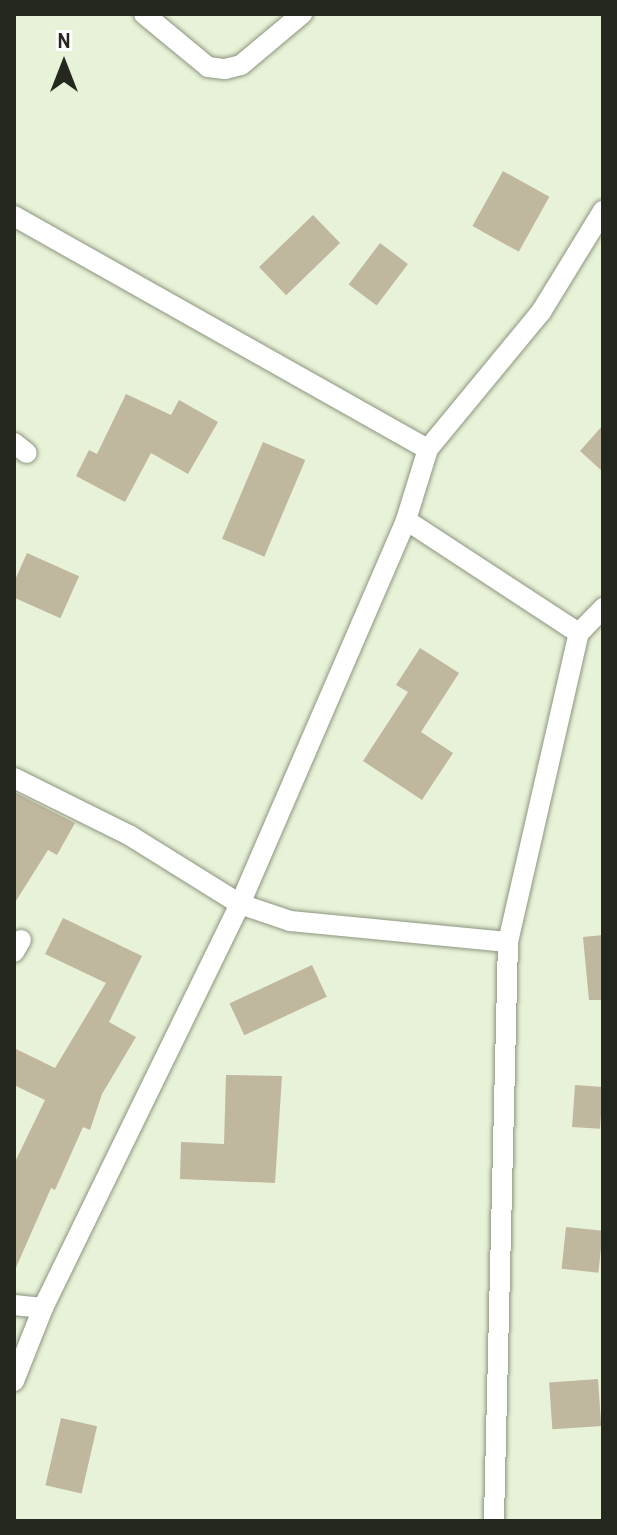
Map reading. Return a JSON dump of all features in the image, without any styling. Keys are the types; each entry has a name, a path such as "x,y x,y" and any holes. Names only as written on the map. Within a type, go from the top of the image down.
{"street":[{"path":"144,14 192,57 225,69 241,65 302,14"},
{"path":"14,1381 43,1308 240,904 406,520 428,449 541,312 603,211"},
{"path":"14,216 428,449"},
{"path":"406,520 579,633"},
{"path":"494,1521 508,942 579,633 603,608"},
{"path":"14,778 129,835 240,904 290,921 508,942"},
{"path":"14,1305 43,1308"}],"building":[{"path":"503,171 549,197 519,252 472,226"},
{"path":"313,215 340,243 286,295 259,267"},
{"path":"380,243 408,264 377,306 349,285"},
{"path":"126,394 171,415 179,400 218,422 188,474 151,453 125,502 76,476 89,450 97,454"},
{"path":"603,425 603,472 580,451"},
{"path":"263,442 305,460 264,557 222,539"},
{"path":"27,553 79,576 60,618 14,598 14,582"},
{"path":"420,648 459,673 421,732 453,753 422,800 363,761 408,692 396,685"},
{"path":"14,792 75,823 57,855 48,850 14,904"},
{"path":"63,918 142,956 109,1022 136,1037 102,1094 90,1130 83,1127 55,1190 51,1188 14,1272 14,1164 45,1100 14,1085 14,1048 55,1068 106,983 45,954"},
{"path":"603,935 603,1000 589,1000 583,937"},
{"path":"312,965 327,997 244,1035 230,1003"},
{"path":"226,1075 282,1076 275,1183 180,1179 181,1142 224,1144"},
{"path":"575,1085 603,1087 600,1129 572,1127"},
{"path":"566,1227 603,1231 598,1273 562,1269"},
{"path":"598,1379 601,1426 552,1429 549,1382"},
{"path":"61,1418 97,1426 82,1494 45,1485"}]}
